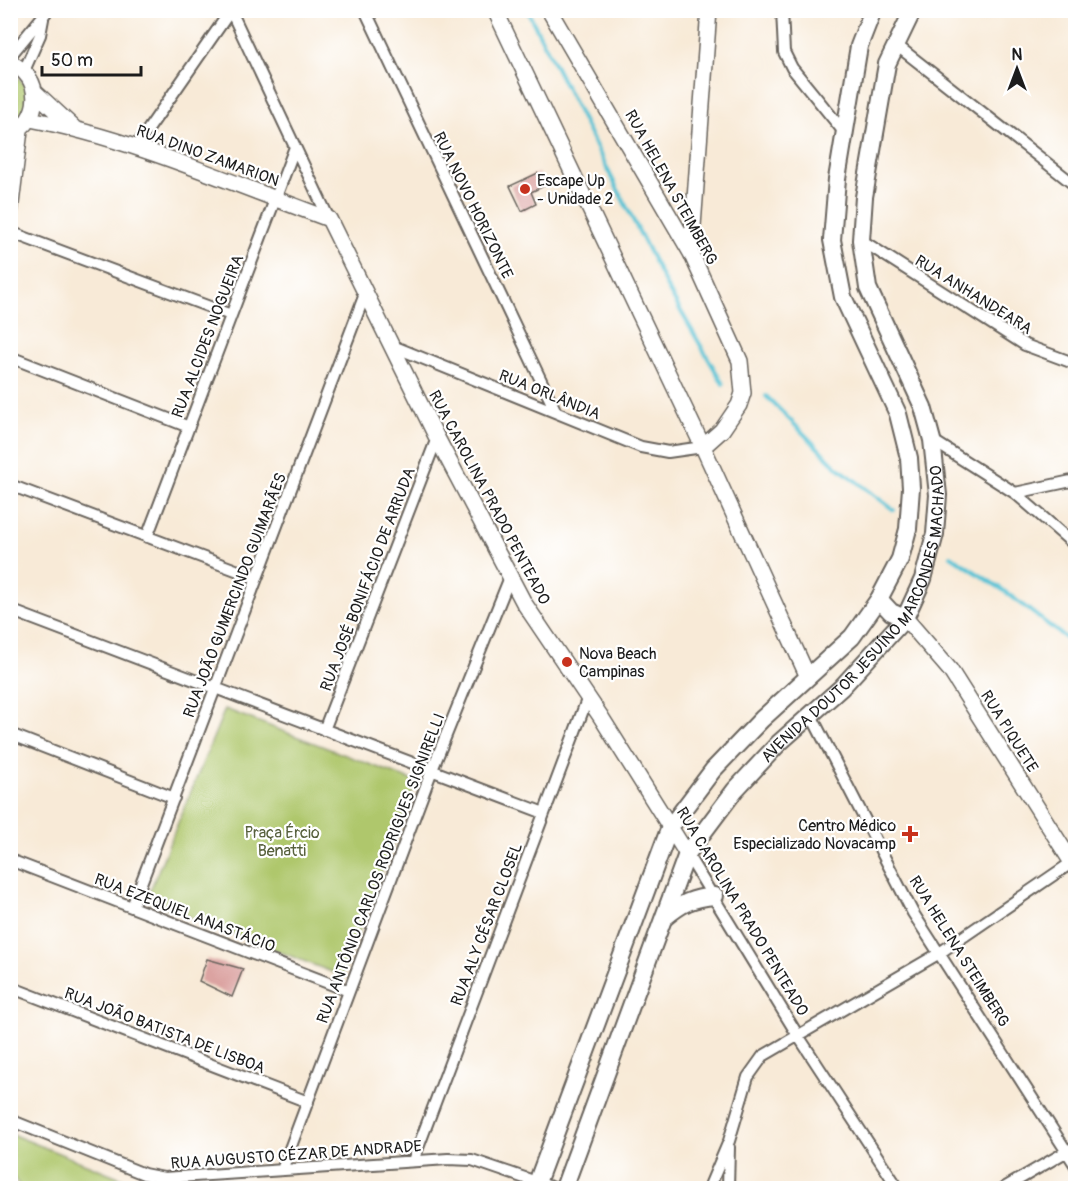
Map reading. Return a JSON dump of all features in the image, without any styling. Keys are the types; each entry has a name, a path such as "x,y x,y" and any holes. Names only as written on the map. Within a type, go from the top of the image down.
{"main road":[{"name":"AVENIDA DOUTOR JESUÍNO MARCONDES MACHADO","path":"536,1185 670,827 713,770 762,719 852,637 879,599 900,559 908,529 911,488 909,458 902,428 870,349 843,297 832,240 837,179 859,46 873,10"},
{"name":"AVENIDA DOUTOR JESUÍNO MARCONDES MACHADO","path":"564,1188 687,854 735,790 779,743 841,688 905,618 923,579 935,534 938,495 932,440 927,419 893,338 868,288 861,240 864,197 887,64 913,10"},
{"path":"902,428 913,417 927,419"},
{"path":"879,599 891,612 905,618"},
{"path":"713,770 735,790"},
{"path":"664,919 681,904 693,898 715,896"}],"street":[{"name":"RUA NOVO HORIZONTE","path":"364,10 556,412"},
{"path":"495,10 703,447 808,677"},
{"name":"RUA HELENA STEIMBERG","path":"549,10 691,254 740,361 743,393 734,414 722,430 703,447"},
{"path":"691,254 709,10"},
{"path":"782,10 784,52 792,68 844,132"},
{"path":"136,147 231,11"},
{"name":"RUA CAROLINA PRADO PENTEADO","path":"231,11 364,294 524,603 588,697 715,896 797,1034 898,1188"},
{"path":"10,56 46,15"},
{"path":"10,212 12,175 20,128 35,106 35,93 17,67 40,35 46,15"},
{"path":"895,44 1076,186"},
{"name":"RUA DINO ZAMARION","path":"35,93 73,127"},
{"name":"RUA DINO ZAMARION","path":"20,128 73,127 136,147 329,219"},
{"name":"RUA ALCIDES NOGUEIRA","path":"147,537 295,147"},
{"path":"10,232 231,315"},
{"name":"RUA ANHANDEARA","path":"861,240 1024,345 1076,364"},
{"name":"RUA JOÃO GUMERCINDO GUIMARÃES","path":"132,907 364,294"},
{"name":"RUA ORLÂNDIA","path":"390,345 641,447 668,452 703,447"},
{"path":"10,357 189,427"},
{"name":"RUA JOSÉ BONIFÁCIO DE ARRUDA","path":"324,730 437,438"},
{"path":"932,440 1015,493 1076,546"},
{"path":"1015,493 1076,480"},
{"path":"10,485 257,578"},
{"name":"RUA ANTÔNIO CARLOS RODRIGUES SIGNIRELLI","path":"282,1170 432,770 510,577"},
{"path":"10,610 544,813"},
{"name":"RUA PIQUETE","path":"905,618 951,670 1073,866"},
{"name":"RUA ALY CÉSAR CLOSEL","path":"413,1161 588,697"},
{"name":"RUA HELENA STEIMBERG","path":"811,715 913,914 1071,1149 1076,1166"},
{"path":"10,734 174,798"},
{"name":"RUA EZEQUIEL ANASTÁCIO","path":"10,860 349,992"},
{"path":"709,1188 729,1141 748,1077 763,1056 797,1034 938,954 1073,866"},
{"name":"RUA JOÃO BATISTA DE LISBOA","path":"10,987 308,1102"},
{"name":"RUA AUGUSTO CÉZAR DE ANDRADE","path":"10,1120 144,1174 187,1183 282,1170 413,1161 472,1160 536,1185 554,1188"},
{"path":"728,1188 729,1141"},
{"path":"1004,1188 1071,1149"}],"green space":[{"path":"11,71 24,85 28,99 24,113 11,127"},
{"name":"Praça Ércio Benatti","path":"225,709 416,782 342,976 146,900"},
{"path":"11,1134 146,1188 21,1188 11,1174"}],"building":[{"name":"Escape Up - Unidade 2","path":"538,173 544,186 531,192 536,204 522,211 510,186"},
{"path":"207,959 243,969 232,997 199,981"}],"waterway":[{"path":"527,10 668,289 723,384"},
{"path":"766,396 836,466 894,510"},
{"path":"951,556 1003,590 1076,646"}],"place":[{"name":"Escape Up - Unidade 2","path":"525,189"},
{"name":"Nova Beach Campinas","path":"567,662"},
{"name":"Centro Médico Especializado Novacamp","path":"910,834"}]}
